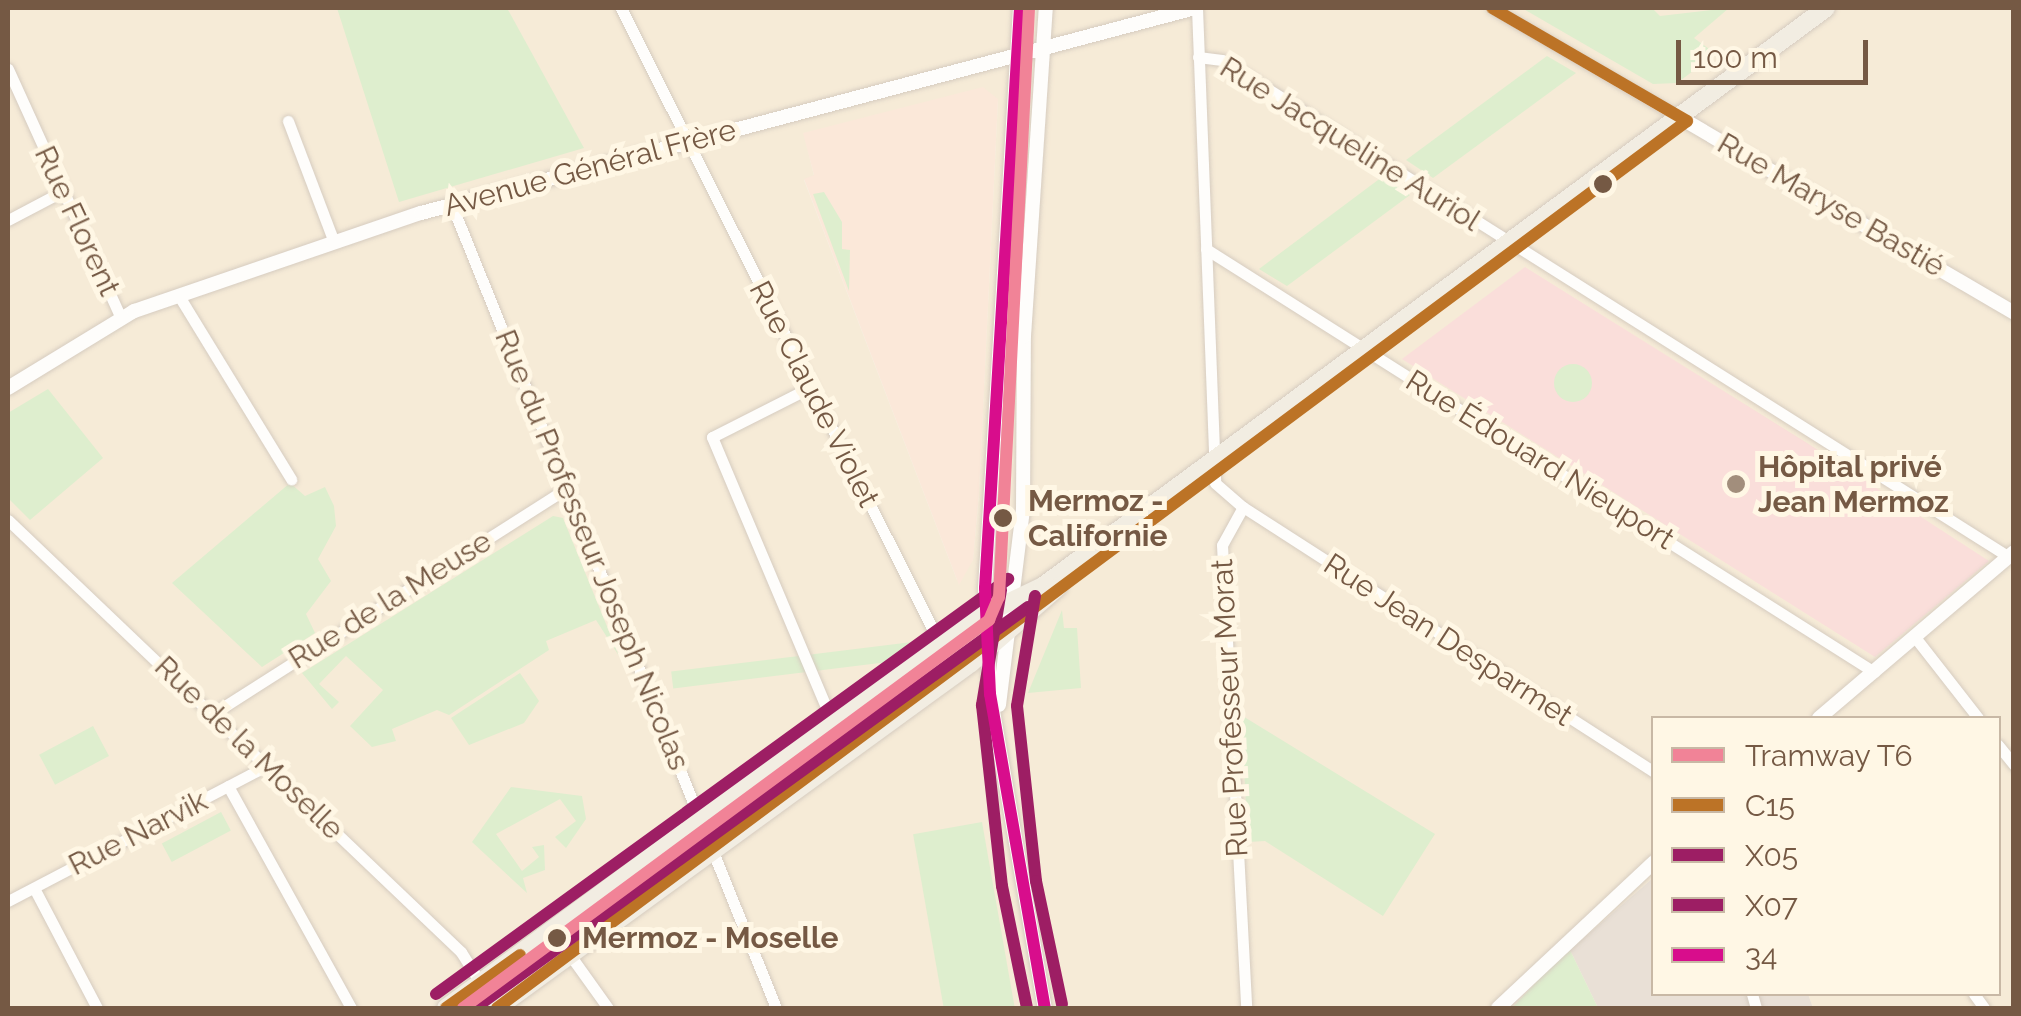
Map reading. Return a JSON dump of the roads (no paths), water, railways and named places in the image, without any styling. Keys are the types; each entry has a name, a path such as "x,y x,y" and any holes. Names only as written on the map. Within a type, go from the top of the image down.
{"main road":[{"path":"1683,119 1826,8"},
{"path":"497,1008 988,648 1008,627 1215,465 1368,351 1683,119 1842,8"},
{"path":"446,1008 834,726 986,610 1018,593 1043,586 1215,465"}],"street":[{"name":"Rue Claude Violet","path":"620,8 932,628 947,640"},
{"path":"1020,8 1014,56 986,610 1019,884 1046,1008"},
{"path":"999,705 1008,627 1018,593 1028,241 1046,8"},
{"name":"Avenue Général Frère","path":"8,388 121,318 451,203 1196,8"},
{"path":"1196,8 1218,424 1215,465 1222,491 1243,507"},
{"name":"Rue Maryse Bastié","path":"1492,8 2014,313"},
{"name":"Rue Jacqueline Auriol","path":"1198,57 1222,60 2011,555"},
{"name":"Rue Florent","path":"8,69 121,318"},
{"path":"288,121 334,242"},
{"path":"8,220 63,191"},
{"name":"Rue du Professeur Joseph Nicolas","path":"451,203 776,1008"},
{"name":"Rue Édouard Nieuport","path":"1206,249 1874,672"},
{"path":"179,296 291,479"},
{"path":"811,388 712,437 834,726"},
{"name":"Rue de la Meuse","path":"214,713 567,488"},
{"name":"Rue Jean Desparmet","path":"1243,507 1651,770"},
{"name":"Rue Professeur Morat","path":"1243,507 1222,545 1246,1008"},
{"name":"Rue de la Moselle","path":"8,520 268,765 484,982"},
{"path":"1821,716 2011,555"},
{"path":"1914,636 1976,716"},
{"name":"Rue Narvik","path":"8,901 268,765"},
{"path":"228,786 350,1008"},
{"path":"1498,1008 1651,865"},
{"path":"34,888 98,1008"},
{"path":"570,955 608,1008"},
{"path":"484,982 497,1008"}],"tram line":[{"name":"T6","path":"463,1008 989,620 999,597 1029,8"}],"place":[{"name":"Hôpital privé Jean Mermoz","path":"1736,484"},
{"name":"Mermoz - Californie","path":"1003,518"},
{"name":"Mermoz - Moselle","path":"557,938"}]}
